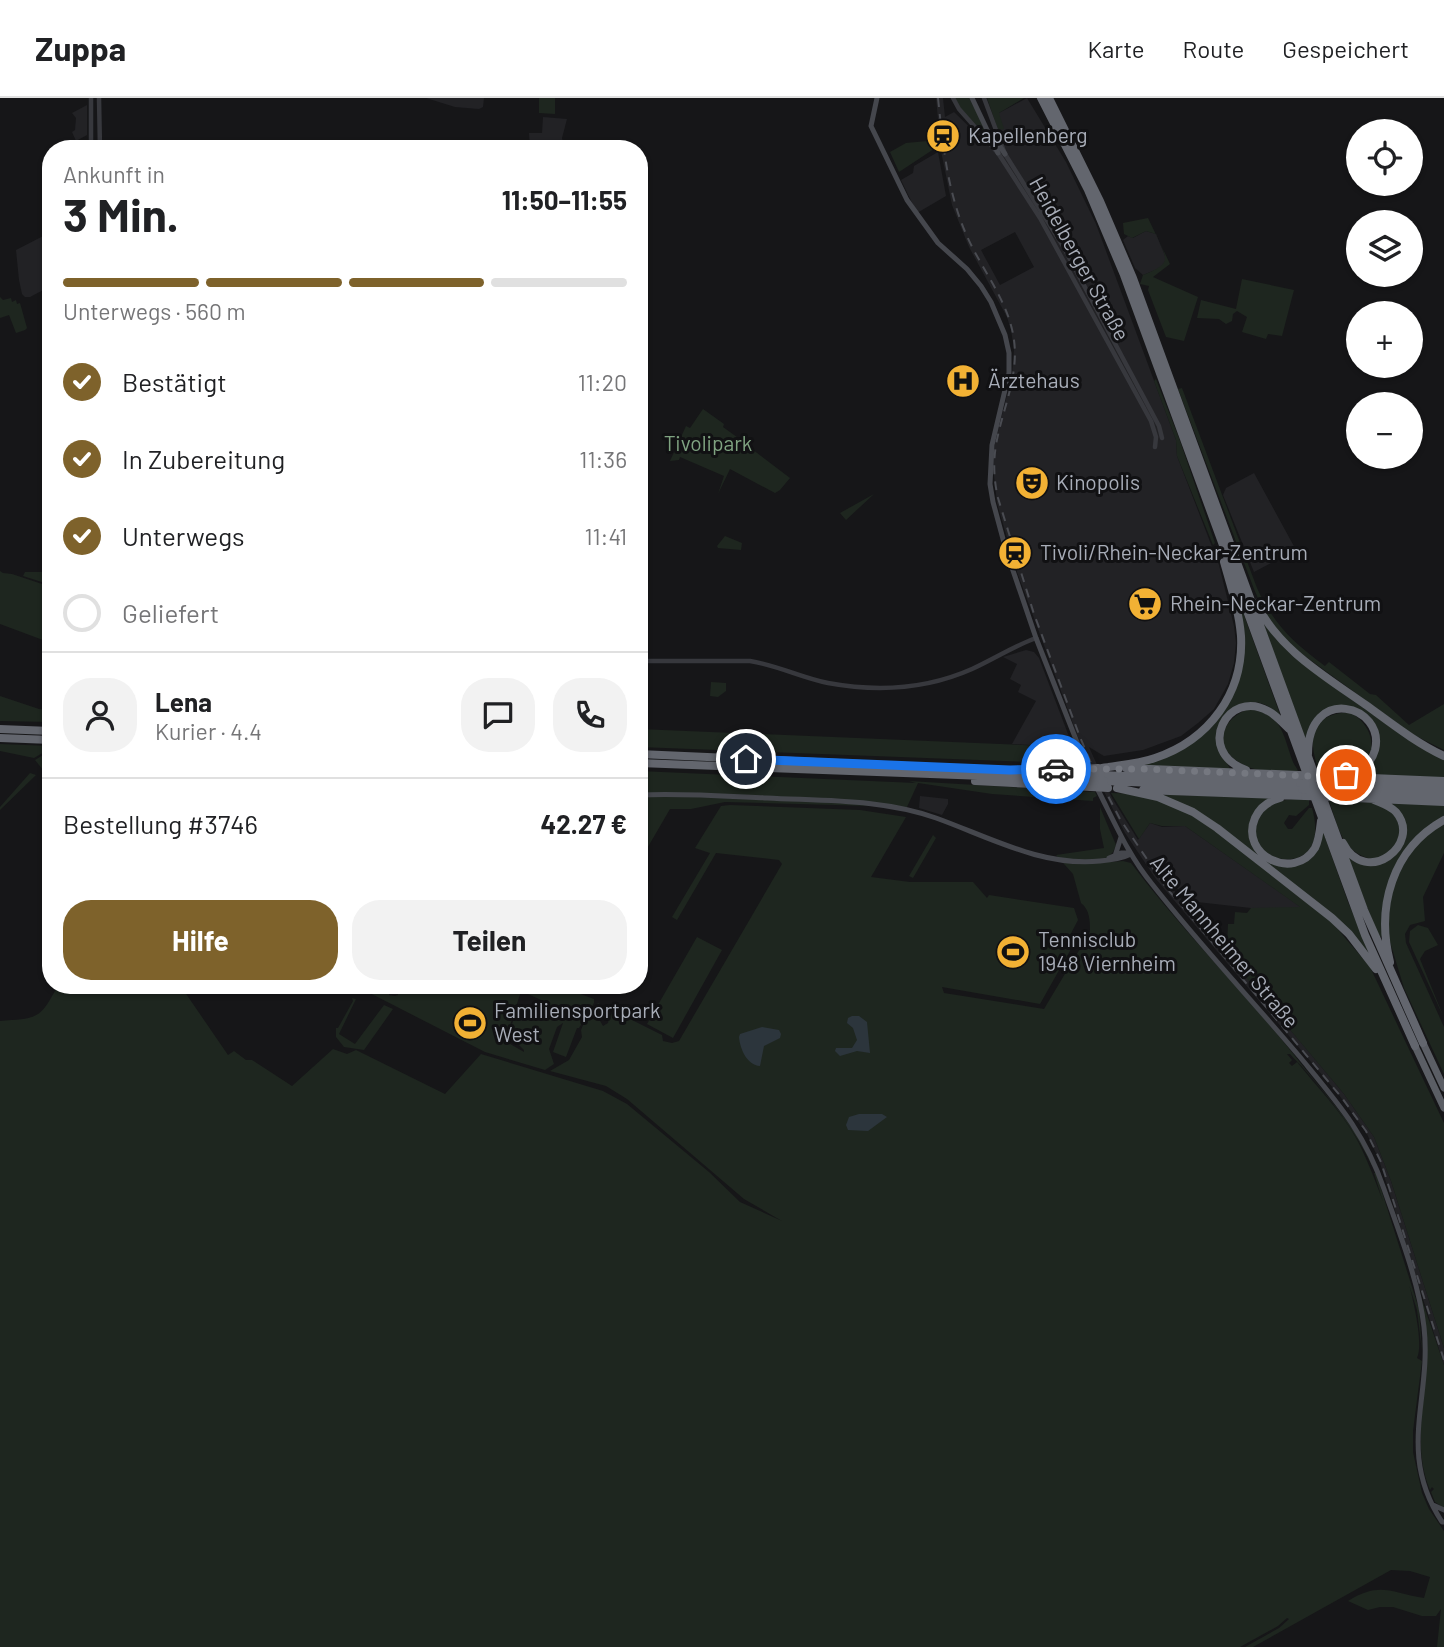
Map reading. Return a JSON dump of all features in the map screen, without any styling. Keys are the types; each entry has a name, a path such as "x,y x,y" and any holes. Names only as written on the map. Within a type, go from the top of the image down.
{"highway":[{"path":"1035,98 1064,142"},
{"path":"1041,98 1064,142 1124,275 1349,896 1387,984 1444,1088"},
{"path":"1049,98 1100,201 1133,278 1364,910 1444,1108"},
{"path":"1097,778 1185,745 1208,727 1230,695 1239,669 1241,638 1237,609 1216,524"},
{"path":"1237,564 1264,620 1288,648 1397,727 1444,756"},
{"path":"1290,730 1269,711 1258,707 1244,707 1227,717 1219,735 1224,755 1235,765 1256,774 1301,786 1444,789"},
{"path":"1308,759 1309,736 1320,717 1337,709 1351,710 1367,719 1376,741 1372,756 1359,771 1328,785"},
{"path":"0,729 42,731"},
{"path":"0,738 42,740"},
{"path":"648,754 1028,771 1295,795"},
{"path":"648,763 923,775 974,782 1256,774"},
{"path":"1097,778 1301,786 1444,781"},
{"path":"1097,778 1175,803 1217,828 1349,934 1387,984"},
{"path":"1328,785 1444,796"},
{"path":"1328,785 1390,807 1401,821 1401,839 1391,855 1376,862 1361,861 1347,850 1334,828"},
{"path":"1301,786 1295,795 1271,801 1256,815 1252,836 1257,848 1265,858 1285,864 1305,858 1317,843 1322,818"},
{"path":"1372,799 1444,802"},
{"path":"1399,992 1387,950 1384,924 1389,886 1408,851 1428,830 1444,820"}],"main road":[{"name":"Alte Mannheimer Straße","path":"879,98 871,122 906,201 928,230 984,291 998,316 1007,345 1007,382 992,445 991,493 1000,533 1078,748 1097,778 1130,854 1172,909 1342,1107 1370,1151 1418,1295 1425,1340 1417,1444 1421,1477 1443,1522"},
{"path":"972,98 1002,154"},
{"path":"648,795 874,803 934,817 1048,859 1076,862 1122,858 1130,854"},
{"path":"1115,856 1121,837"},
{"path":"1102,860 1123,853 1130,854"},
{"path":"1434,1506 1444,1510"}],"street":[{"path":"91,98 91,140"},
{"path":"99,98 100,140"},
{"name":"Heidelberger Straße","path":"953,98 959,109 1002,154 1063,246 1159,426 1162,438"},
{"path":"984,98 1002,154"},
{"name":"Heidelberger Straße","path":"1002,154 1145,410 1155,431 1155,447"},
{"path":"648,661 750,661 765,663 825,682 882,688 907,687 940,680 1037,641"}],"shaded area":[{"path":"426,98 484,98 483,107 479,109 455,107"},
{"path":"936,98 943,98 945,117 954,112 994,151 1005,145 998,130 999,113 1027,98 1066,162 1096,224 1176,440 1177,456 1219,565 1236,643 1228,684 1214,709 1181,736 1143,750 1104,756 1089,747 1112,798 1138,840 1150,823 1162,827 1185,826 1302,908 1251,908 1197,902 1166,881 1344,1094 1374,1137 1391,1181 1444,1348 1444,1365 1379,1160 1367,1134 1339,1095 1156,879 1125,833 1082,748 1017,572 997,503 993,467 995,443 1012,375 1014,349 1011,330 1007,317 969,247 952,205 941,151","holes":["1015,232 1034,267 1000,285 981,250"]},
{"path":"87,105 87,135 78,140 72,132 75,130 76,118 72,113"},
{"path":"543,117 567,119 563,140 529,140 529,133 542,133"},
{"name":"Kapellenberg","path":"938,152 946,196 917,213 901,180 913,173 914,166"},
{"path":"1146,231 1156,234 1166,258 1163,267 1143,275 1135,268 1123,240"},
{"path":"42,237 42,291 30,297 22,294 16,250"},
{"path":"1254,473 1296,550 1254,572 1223,495 1226,488"},
{"path":"1026,650 1034,652 1039,658 1073,747 1012,744 1036,701 1018,692 1021,685 1010,679 1017,664 1003,657"},
{"path":"920,796 948,799 948,804 942,815 919,808"},
{"path":"852,1016 859,1016 867,1022 870,1053 857,1051 840,1056 835,1051 836,1048 852,1048 857,1040 853,1028 847,1023"},
{"path":"762,1027 779,1030 781,1034 780,1038 764,1046 760,1066 751,1063 745,1056 739,1037 740,1034"},
{"path":"882,1114 887,1117 868,1131 848,1130 846,1125 849,1117"}],"green space":[{"path":"539,98 555,98 555,114 539,113"},
{"path":"955,98 969,98 993,143 960,108"},
{"path":"987,98 1024,98 999,113 1004,129 998,130"},
{"path":"939,140 940,145 899,172 890,152 906,143"},
{"path":"1148,218 1156,234 1146,231 1132,238 1124,234 1123,223"},
{"path":"1160,243 1170,264 1153,277 1198,297 1184,341 1166,337 1148,290 1149,286 1140,284 1143,275 1159,267 1165,260"},
{"path":"1242,279 1294,290 1282,336 1268,334 1266,339 1242,332 1247,317 1237,311 1233,314 1232,321 1226,324 1219,319 1197,318 1201,300 1236,309"},
{"path":"0,297 3,300 11,298 12,302 16,300 17,304 20,303 27,328 25,330 16,333 9,315 0,318"},
{"path":"1156,379 1179,438 1215,543 1213,545 1177,456 1176,440 1154,381"},
{"path":"1182,388 1257,588 1270,612 1294,641 1325,666 1329,662 1370,694 1376,695 1409,725 1444,704 1444,750 1412,734 1287,643 1263,610 1178,389"},
{"name":"Tivolipark","path":"703,409 790,478 780,490 775,493 730,469 718,494 724,476 680,457 679,460 670,461 686,426 690,428"},
{"path":"874,494 846,520 840,513"},
{"path":"725,536 742,543 741,550 718,548"},
{"path":"0,571 42,584 42,640 0,624"},
{"path":"25,572 42,572 42,582 23,576"},
{"path":"1232,582 1282,720 1268,706 1257,702 1239,705 1225,715 1220,722 1216,740 1230,769 1133,766 1205,732 1242,665"},
{"path":"1260,615 1275,638 1444,758 1444,778 1357,775 1365,770 1378,737 1356,708 1318,715 1309,727 1306,741"},
{"path":"711,682 726,683 726,691 718,697 710,696"},
{"path":"0,696 42,709 42,722 0,721"},
{"path":"1248,709 1268,715 1280,727 1298,771 1250,768 1227,752 1223,736 1225,728 1238,714"},
{"path":"1349,712 1364,724 1369,732 1371,749 1368,757 1353,769 1319,772 1313,749 1314,731 1325,718"},
{"path":"648,729 1073,747 1080,764 648,747"},
{"path":"0,744 42,746 42,753 34,758 0,751"},
{"path":"42,756 42,769 35,760"},
{"path":"648,771 916,783 909,781 1095,792 1097,796 1093,801 992,794 918,783 907,807 725,802 691,809 670,809 648,847"},
{"path":"30,773 36,775 0,810 0,807"},
{"path":"1111,793 1272,798 1251,831 1267,860 1305,860 1322,829 1373,962 1332,918 1370,967 1444,1123 1444,1348 1391,1181 1374,1137 1344,1094 1223,950 1227,946 1228,924 1234,924 1235,912 1247,913 1251,908 1300,907 1185,826 1150,823 1139,839"},
{"path":"1309,800 1309,805 1296,816 1289,815 1284,823 1288,829 1292,829 1309,808 1312,808 1315,833 1310,849 1299,857 1285,859 1271,855 1261,847 1256,834 1259,819 1266,809 1276,803"},
{"path":"1329,801 1444,805 1444,853 1423,897 1425,921 1410,925 1405,934 1406,943 1444,1027 1444,1074 1404,988 1387,932 1379,938 1347,855 1364,865 1371,859 1347,844"},
{"path":"721,806 860,810 906,817 871,877 910,882 973,882 987,898 989,895 1074,908 1078,920 1066,943 1071,949 1040,1004 942,987 944,993 1044,1009 1090,932 1089,916 1081,903 1073,874 1056,855 1104,848 1100,829 1100,807 1116,845 1109,856 1110,862 1131,863 1337,1108 1356,1134 1373,1164 1372,1166 1350,1128 1376,1182 1399,1249 1416,1315 1419,1341 1417,1358 1422,1361 1413,1452 1422,1493 1444,1531 1444,1647 1437,1647 1441,1609 1436,1616 1422,1616 1393,1607 1368,1610 1348,1601 1369,1591 1378,1590 1424,1598 1430,1577 1410,1571 1391,1570 1253,1647 1245,1647 1279,1628 1289,1619 1240,1647 0,1647 0,1021 36,1015 47,1005 53,994 186,994 228,1055 234,1051 292,1086 333,1049 347,1054 356,1050 445,1094 481,1054 603,1091 627,1104 709,1172 740,1202 782,1221 744,1199 627,1099 606,1086 550,1071 569,1060 582,1037 584,1023 598,1003 609,1009 599,1019 603,1026 608,1023 614,1011 662,1035 663,1041 679,1041 782,864 779,860 716,853 677,920 672,917 710,853 695,848","holes":["1287,1054 1290,1054 1303,1068 1333,1104 1350,1128 1297,1062 1292,1066 1289,1063 1292,1060"]},
{"path":"933,835 936,838 913,878 909,876"},
{"path":"1418,925 1428,928 1438,945 1425,951 1420,959 1444,1018 1409,942 1410,931"},
{"path":"697,937 722,950 673,1038 647,1024"},
{"path":"372,994 520,994 505,1041 524,1052 510,1032 514,1017 523,1021 524,1009 548,1009 550,1006 528,994 580,994 594,999 577,1028 566,1057 553,1052 563,1023 557,1027 549,1049 554,1064 545,1070 485,1052"},
{"path":"352,998 356,999 339,1034 355,1044 384,1005 393,1009 364,1050 344,1047 336,1037 336,1028 353,1001"},
{"path":"1374,1173 1419,1309 1422,1352 1417,1310"},
{"path":"1414,1276 1444,1365 1444,1508 1435,1502 1431,1492 1434,1489 1432,1487 1430,1490 1424,1473 1421,1421 1427,1341"}],"railway":[{"path":"938,98 954,201 972,247 1001,299 1014,340 1012,380 995,452 994,472 998,498 1034,614 1080,737 1120,819 1165,886 1342,1098 1366,1131 1381,1162 1444,1360"}],"way so far":[{"path":"1056,769 1142,769 1332,777 1346,775"}],"place":[{"name":"Kapellenberg","path":"943,136"},
{"name":"Ärztehaus","path":"963,381"},
{"name":"Kinopolis","path":"1032,483"},
{"name":"Tivoli/Rhein-Neckar-Zentrum","path":"1015,553"},
{"name":"Rhein-Neckar-Zentrum","path":"1145,604"},
{"name":"Tennisclub 1948 Viernheim","path":"1013,952"},
{"name":"Familiensportpark West","path":"470,1023"}],"route":[{"path":"746,759 1028,771 1056,769"}]}
